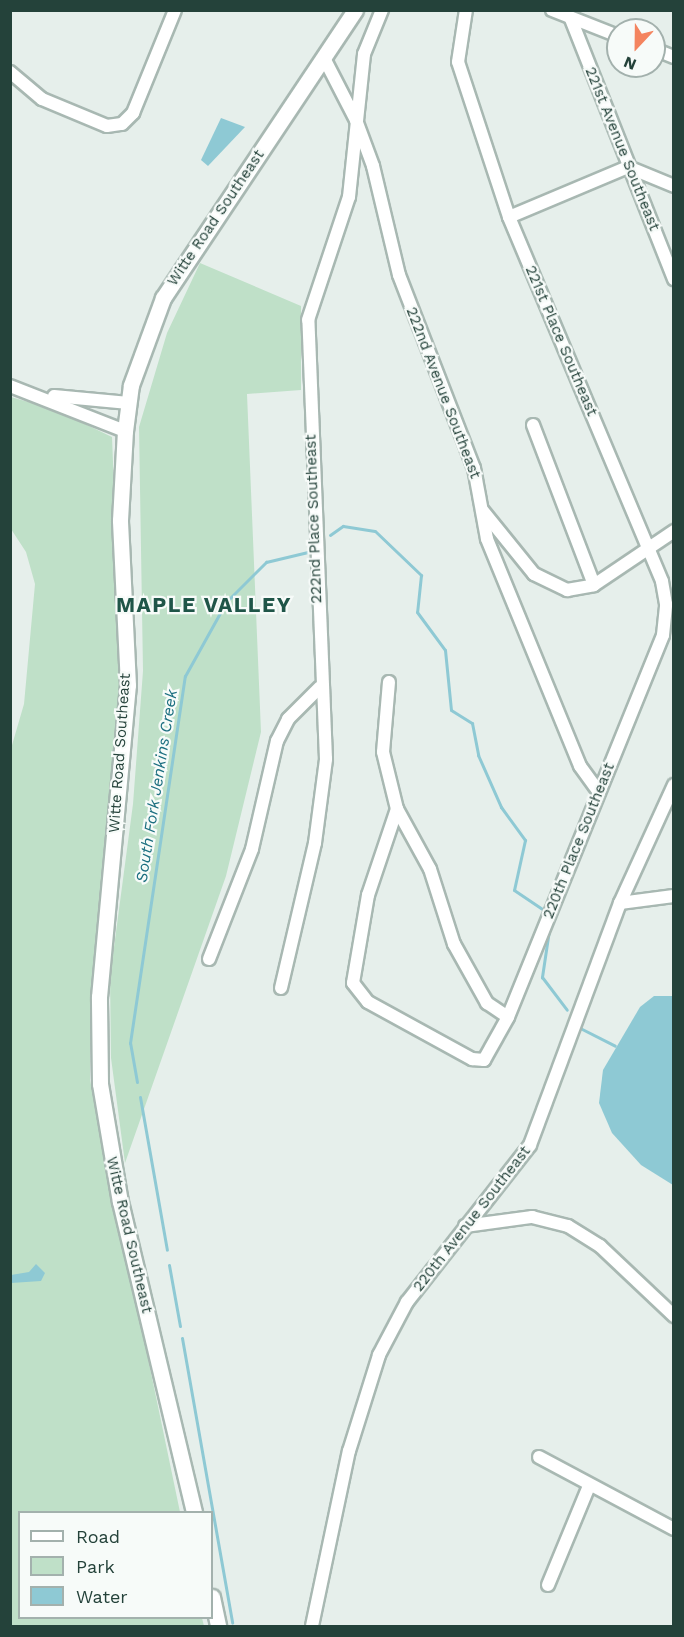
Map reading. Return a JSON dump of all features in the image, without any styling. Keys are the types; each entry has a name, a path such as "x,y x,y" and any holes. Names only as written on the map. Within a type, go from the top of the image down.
{"street":[{"path":"10,72 42,99 107,126 122,124 133,113 175,10"},
{"name":"Witte Road Southeast","path":"194,1511 120,1202 100,1084 99,997 128,685 120,520 125,431 139,357 174,278 325,60 355,10"},
{"name":"222nd Place Southeast","path":"281,988 322,804 326,759 320,687 306,339 312,300 349,197 364,54 382,10"},
{"name":"221st Place Southeast","path":"466,10 458,62 509,217 650,551 665,592 665,618"},
{"path":"552,10 606,32"},
{"name":"221st Avenue Southeast","path":"571,19 674,279"},
{"path":"325,60 356,120"},
{"name":"222nd Avenue Southeast","path":"356,120 399,275 474,468 487,539 580,766 599,792"},
{"path":"509,217 628,167 674,186"},
{"path":"10,386 41,395 125,431"},
{"path":"41,395 129,403"},
{"path":"533,424 594,585"},
{"path":"482,510 542,581 567,590 594,585 650,551 674,531"},
{"name":"220th Place Southeast","path":"397,808 386,828 352,971 355,990 368,1002 471,1059 484,1060 508,1017 663,635 665,618"},
{"path":"389,682 383,752 397,808 430,869 454,944 487,1003 508,1017"},
{"path":"209,959 252,849 277,741 288,719 320,687"},
{"name":"220th Avenue Southeast","path":"312,1626 372,1373 403,1310 465,1226 530,1146 620,903 674,786"},
{"path":"658,823 674,820"},
{"path":"620,903 674,896"},
{"path":"465,1226 531,1217 568,1226 600,1246 674,1316"},
{"path":"540,1457 588,1486 674,1529"},
{"path":"548,1585 588,1486"},
{"path":"213,1602 218,1626"}],"green space":[{"path":"200,263 301,306 301,390 247,394 261,732 226,876 125,1163 111,1058 110,977 133,804 143,671 139,427 167,333"},
{"path":"11,397 56,410 112,437 122,686 90,1019 90,1080 180,1511 18,1511 18,1619 202,1619 204,1626 11,1626 10,752 24,704 35,584 26,552 11,529"}],"water":[{"path":"221,118 245,127 208,166 201,160"},
{"path":"654,996 673,996 673,1185 641,1165 612,1133 599,1103 603,1070 640,1007"},
{"path":"36,1264 45,1273 41,1281 11,1283 11,1275 29,1272"}],"waterway":[{"name":"South Fork Jenkins Creek","path":"330,535 343,526 375,531 421,575 417,612 445,650 451,710 472,723 478,755 501,807 525,840 514,890 542,909"},
{"name":"South Fork Jenkins Creek","path":"137,1082 130,1043 185,676 226,602 266,562 308,552"},
{"name":"South Fork Jenkins Creek","path":"549,930 542,977 567,1010"},
{"name":"South Fork Jenkins Creek","path":"580,1028 615,1046"},
{"name":"South Fork Jenkins Creek","path":"140,1097 167,1250"},
{"name":"South Fork Jenkins Creek","path":"169,1265 180,1326"},
{"name":"South Fork Jenkins Creek","path":"182,1338 212,1511"},
{"name":"South Fork Jenkins Creek","path":"213,1515 232,1623"}],"district":[{"name":"MAPLE VALLEY","path":"204,605"}]}
